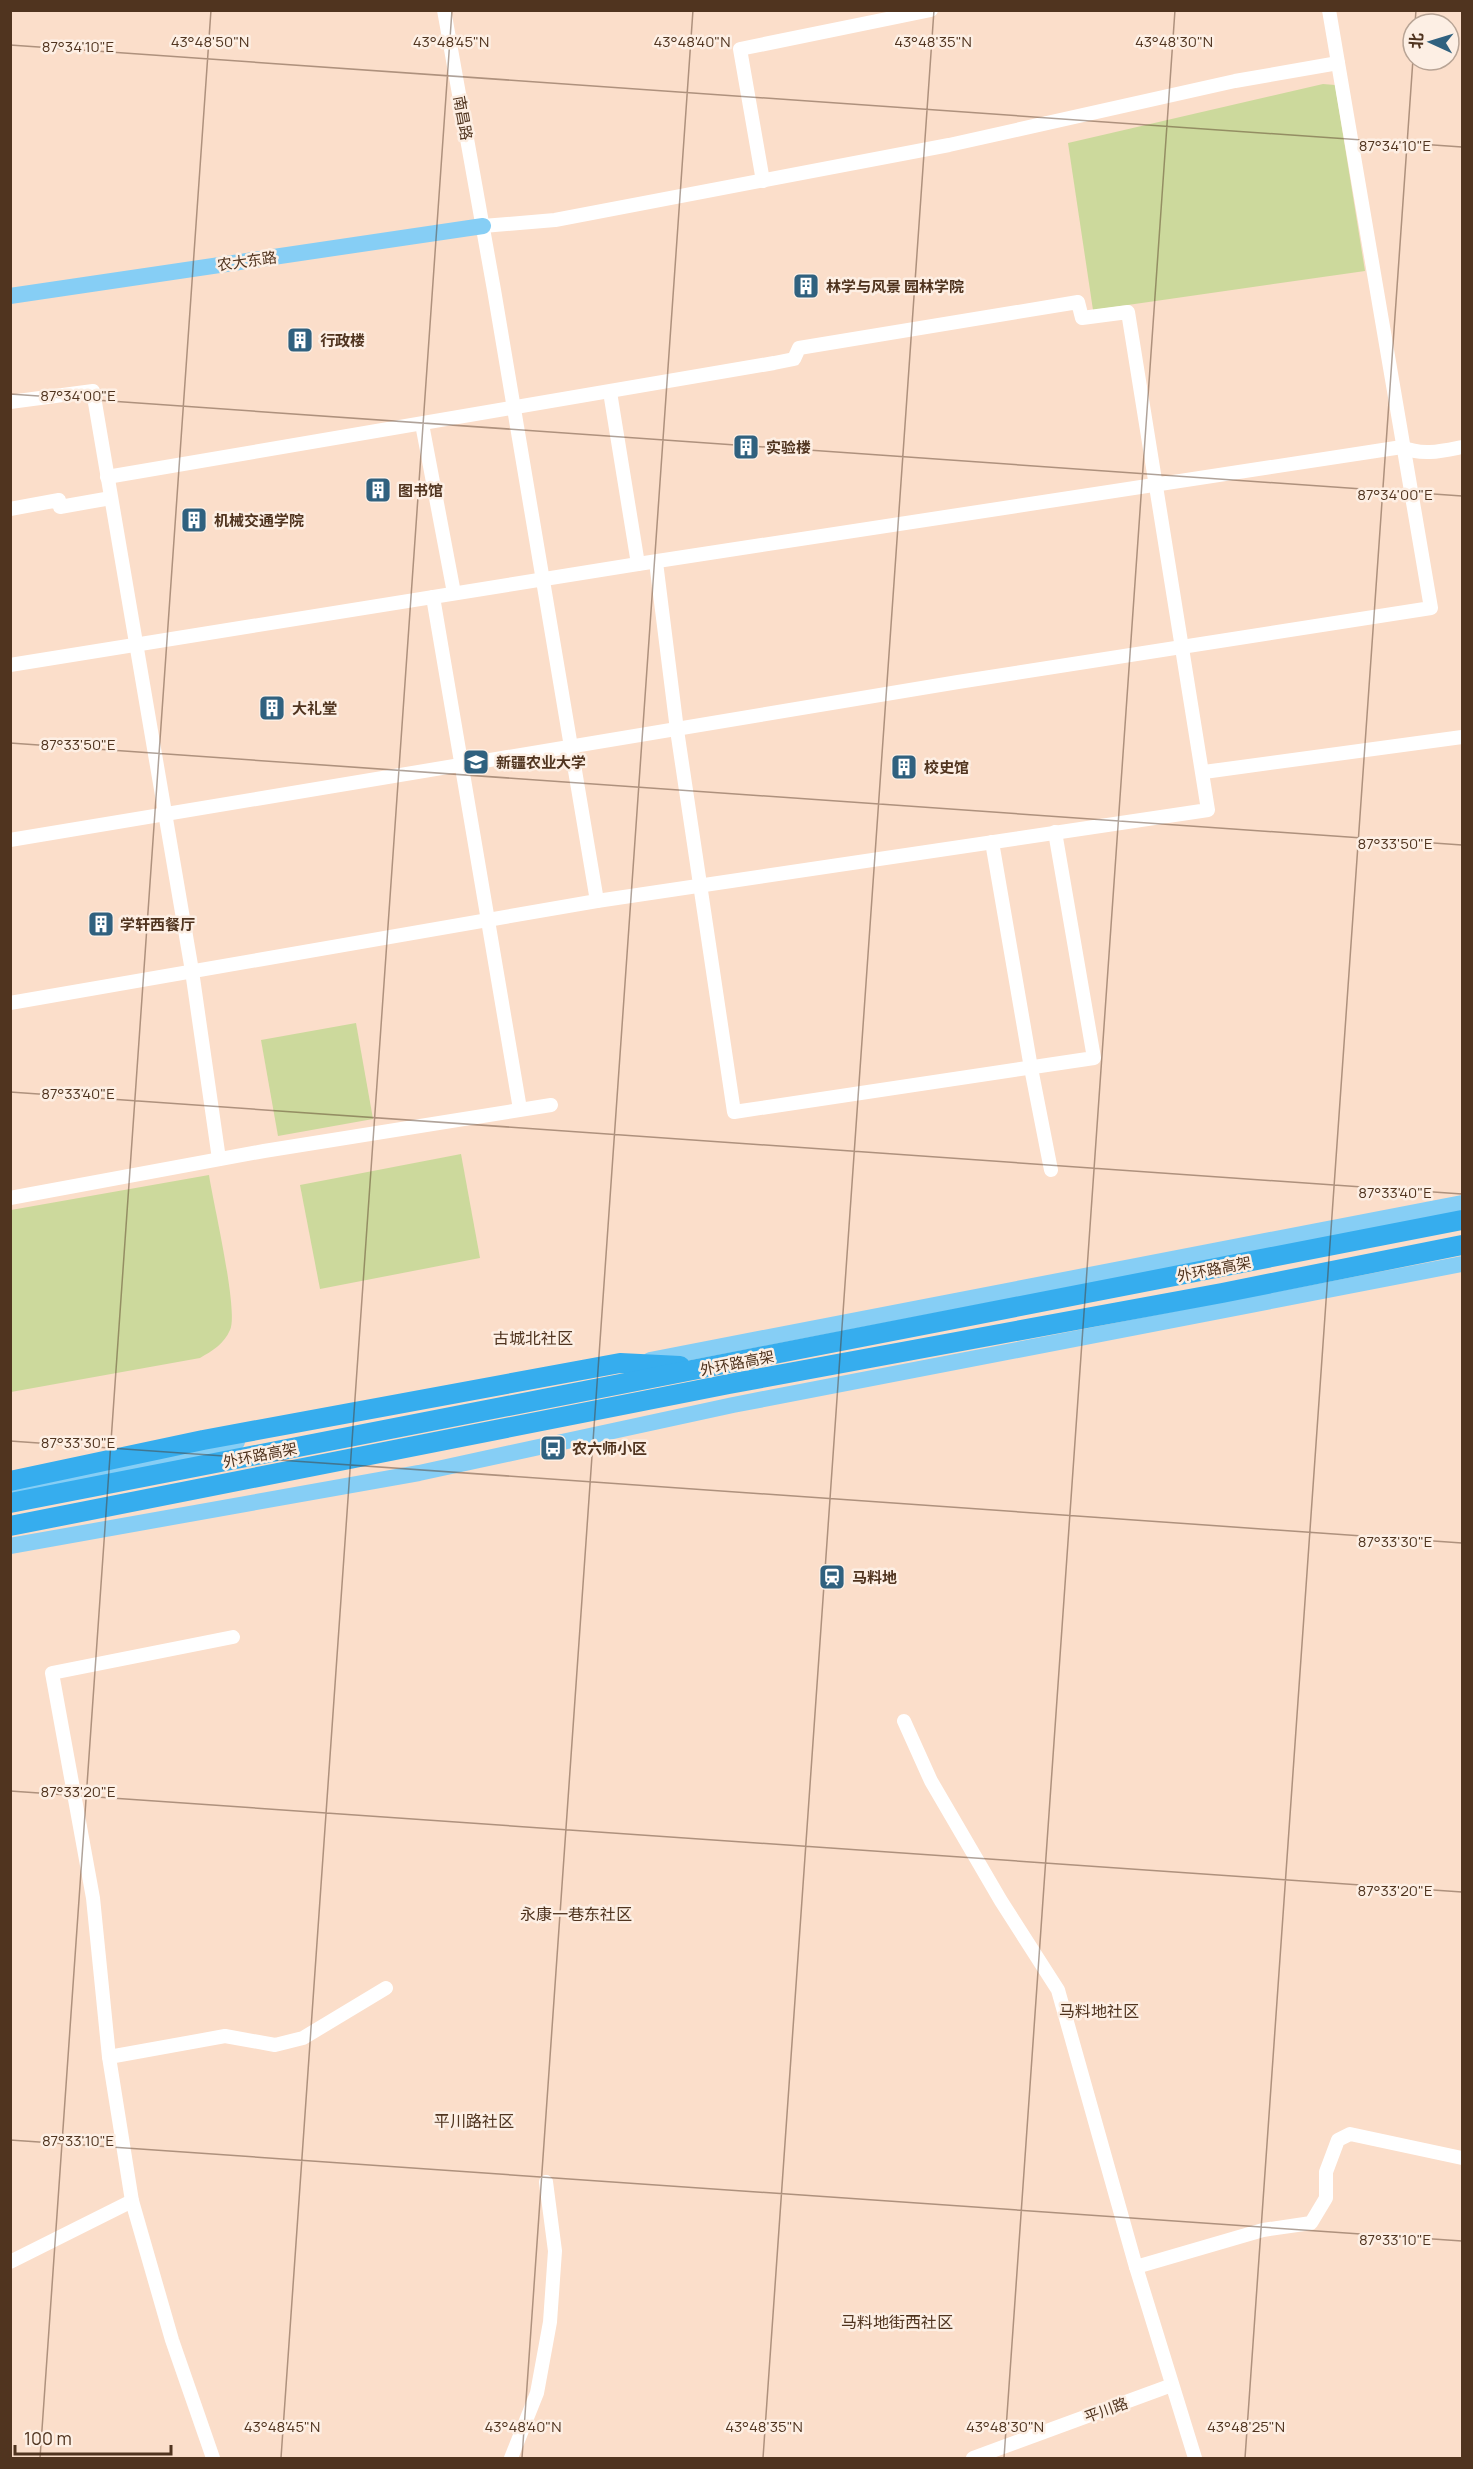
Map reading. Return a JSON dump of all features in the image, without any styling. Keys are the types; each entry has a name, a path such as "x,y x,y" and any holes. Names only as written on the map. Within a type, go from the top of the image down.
{"highway":[{"name":"外环路高架","path":"10,1503 713,1368 1462,1220"},
{"name":"外环路高架","path":"10,1526 729,1384 1222,1293 1462,1245"},
{"path":"1403,1257 1462,1255"},
{"path":"10,1480 203,1440 620,1363 713,1368"}],"main road":[{"name":"农大东路","path":"10,296 483,225"},
{"path":"10,1491 206,1450 317,1419 706,1350 1462,1203"},
{"path":"10,1546 419,1473 733,1406 1462,1264"}],"street":[{"name":"南昌路","path":"444,10 483,225 597,901"},
{"path":"763,181 740,49 932,10"},
{"path":"10,840 1182,646 1431,608 1329,10"},
{"path":"483,225 555,220 763,181 949,145 1235,81 1338,63"},
{"path":"10,1003 597,901 1208,810 1204,772 1128,312 1082,318 1078,302 799,348 795,359 107,477"},
{"path":"10,402 93,391 192,971 219,1159"},
{"path":"610,392 638,564"},
{"path":"422,424 454,594"},
{"path":"10,665 542,579 1402,447 1414,452 1425,453 1462,447"},
{"path":"10,509 59,501 60,507 111,498"},
{"path":"656,562 677,730 735,1112 1094,1058 1055,832"},
{"path":"433,597 520,1109"},
{"path":"1204,772 1462,737"},
{"path":"992,842 1031,1068 1052,1170"},
{"path":"10,1198 219,1159 551,1105"},
{"path":"213,2458 172,2340 132,2200 109,2057 93,1898 52,1673 233,1637"},
{"path":"904,1721 931,1781 1000,1901 1058,1990 1137,2268 1195,2458"},
{"path":"109,2057 225,2036 275,2045 303,2038 386,1988"},
{"path":"1137,2268 1263,2230 1311,2223 1326,2198 1326,2172 1338,2140 1350,2134 1462,2158"},
{"path":"511,2458 537,2393 550,2322 555,2251 546,2182"},
{"path":"10,2262 132,2200"},
{"name":"平川路","path":"973,2458 1172,2385"}],"green space":[{"path":"1323,84 1335,85 1365,271 1093,310 1068,143"},
{"path":"356,1023 373,1119 278,1136 261,1040"},
{"path":"461,1154 480,1258 320,1289 300,1185"},
{"path":"209,1175 231,1302 230,1330 221,1343 200,1358 11,1392 11,1210"}],"place":[{"name":"林学与风景 园林学院","path":"806,286"},
{"name":"行政楼","path":"300,340"},
{"name":"实验楼","path":"746,447"},
{"name":"图书馆","path":"378,490"},
{"name":"机械交通学院","path":"194,520"},
{"name":"大礼堂","path":"272,708"},
{"name":"新疆农业大学","path":"476,762"},
{"name":"校史馆","path":"904,767"},
{"name":"学轩西餐厅","path":"101,924"},
{"name":"农六师小区","path":"553,1448"},
{"name":"马料地","path":"832,1577"}],"district":[{"name":"古城北社区","path":"533,1338"},
{"name":"永康一巷东社区","path":"576,1914"},
{"name":"马料地社区","path":"1099,2011"},
{"name":"平川路社区","path":"474,2121"},
{"name":"马料地街西社区","path":"897,2322"}]}
